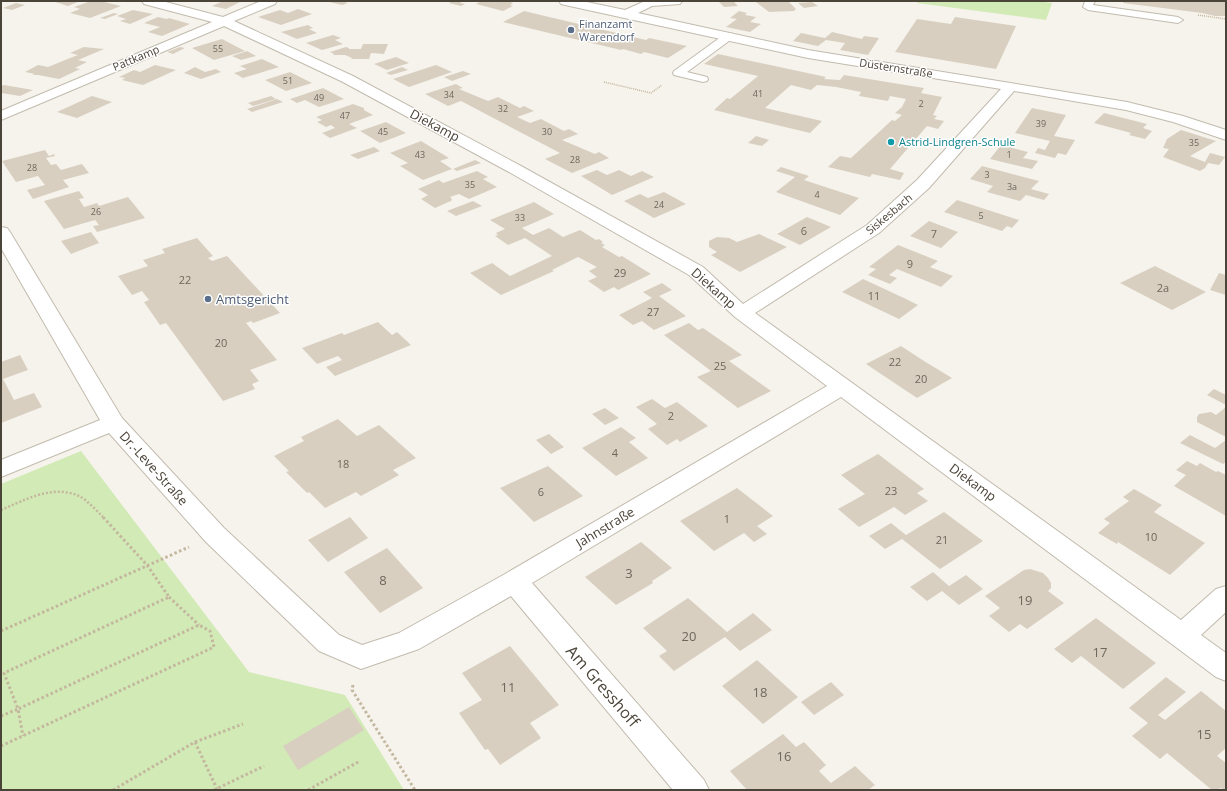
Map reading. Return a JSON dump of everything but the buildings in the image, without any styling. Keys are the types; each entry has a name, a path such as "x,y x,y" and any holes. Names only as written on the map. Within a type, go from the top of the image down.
{"street":[{"name":"Diekamp","path":"148,1 224,21 348,79 515,169 696,271 742,313 1226,669"},
{"name":"Pattkamp","path":"1,116 271,1"},
{"name":"Düsternstraße","path":"565,1 808,54 1127,106 1178,119 1226,135"},
{"path":"627,14 650,4 676,1"},
{"name":"Siskesbach","path":"742,313 873,229 923,184 1011,86"},
{"name":"Dr.-Leve-Straße","path":"1,232 113,423 215,536 329,643 362,656"},
{"name":"Jahnstraße","path":"362,656 409,641 514,581 843,386"},
{"path":"1,469 113,423"},
{"name":"Am Gresshoff","path":"514,581 693,790"},
{"path":"1182,636 1226,596"}],"lane":[{"path":"1090,1 1088,7 1178,20"},
{"path":"678,74 730,36"},
{"path":"678,74 703,79"}],"path":[{"path":"604,82 650,93 678,74"},
{"path":"1,510 43,493 62,491 80,496 100,514 147,565 168,597 199,625 210,631 214,648 1,746"},
{"path":"1,631 215,536"},
{"path":"23,736 18,709 3,673 168,597"},
{"path":"1,716 199,625"},
{"path":"362,656 352,690 415,790"},
{"path":"113,790 196,742 243,724"},
{"path":"196,742 216,789 264,766"},
{"path":"308,790 360,762"}],"green space":[{"path":"918,1 1036,1 1052,3 1046,20 917,3"},
{"path":"81,451 249,672 345,695 404,790 1,790 1,484"}],"place":[{"name":"Finanzamt Warendorf","path":"571,30"},
{"name":"Astrid-Lindgren-Schule","path":"891,142"},
{"name":"Amtsgericht","path":"208,299"}]}
